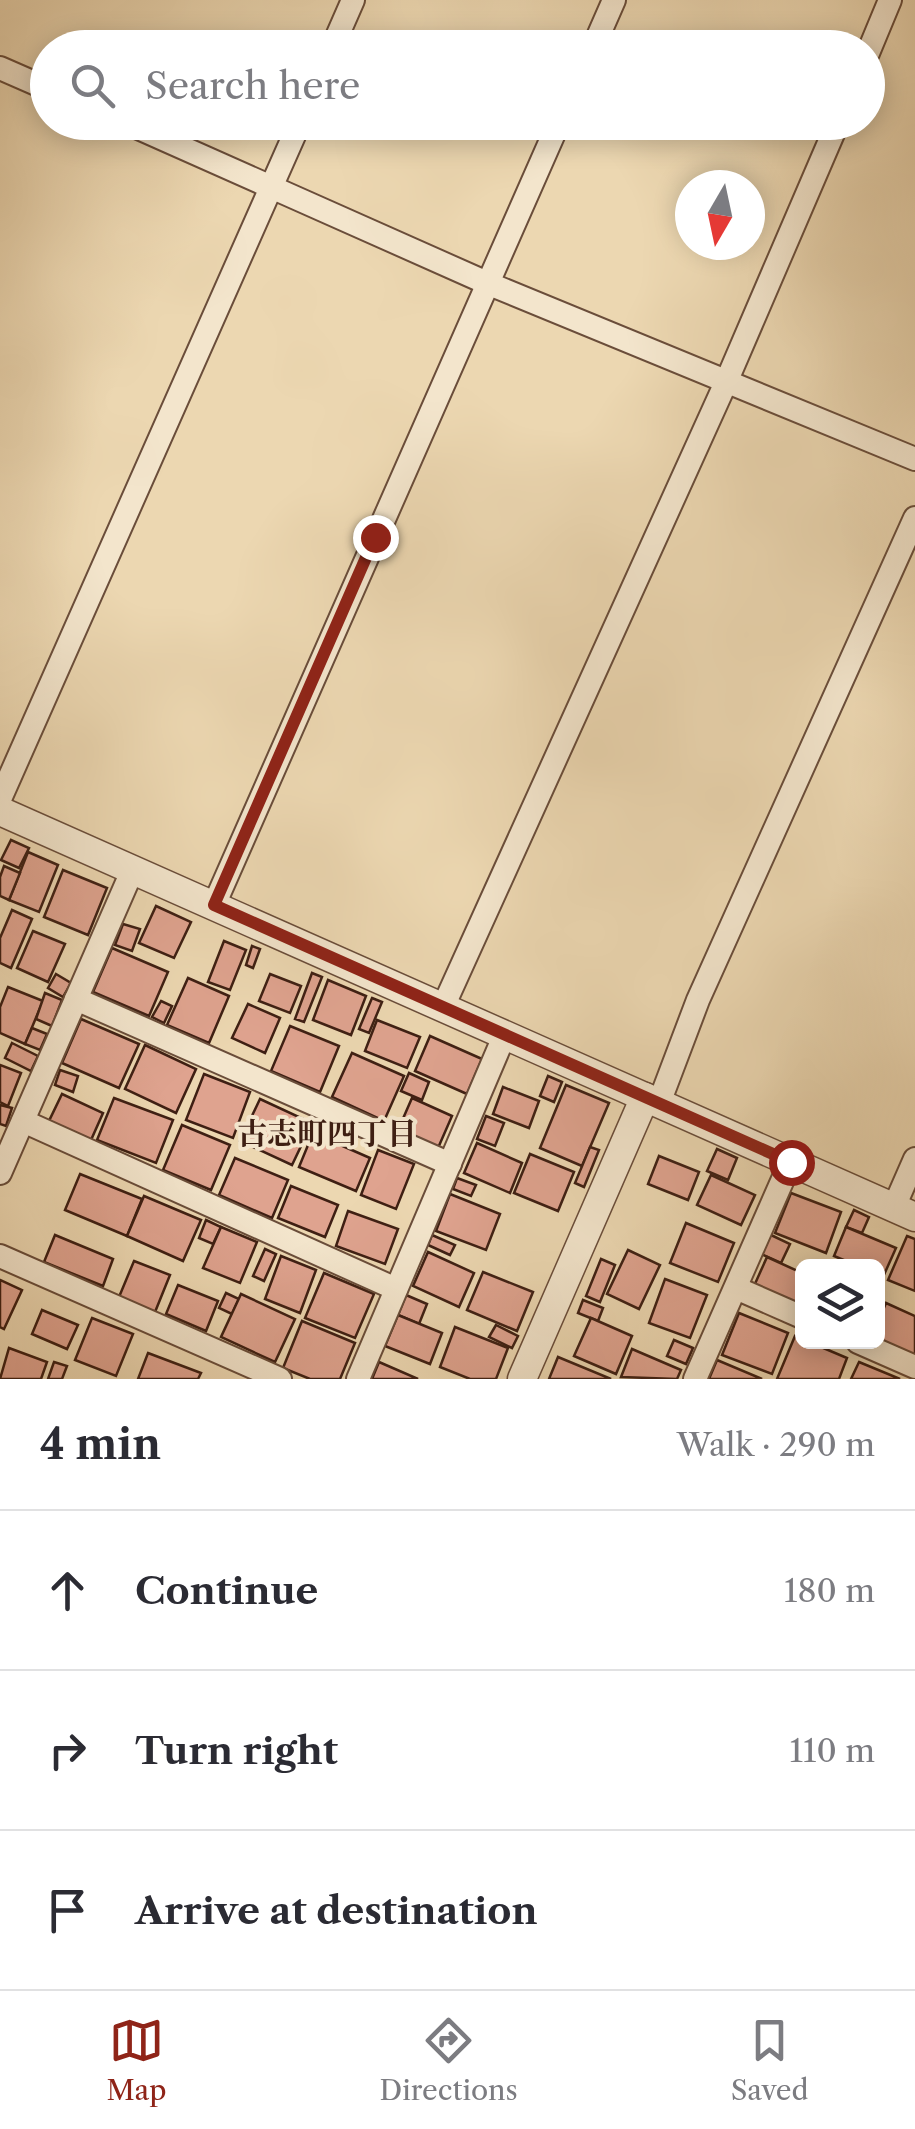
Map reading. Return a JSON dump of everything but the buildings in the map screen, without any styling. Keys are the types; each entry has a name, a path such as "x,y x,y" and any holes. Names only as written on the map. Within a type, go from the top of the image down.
{"street":[{"path":"340,30 353,0"},
{"path":"600,30 614,0"},
{"path":"878,30 890,0"},
{"path":"0,68 30,81"},
{"path":"166,140 488,284 915,459"},
{"path":"0,799 292,140"},
{"path":"214,905 551,140"},
{"path":"443,1007 830,140"},
{"path":"522,1379 915,518"},
{"path":"0,810 904,1212 915,1159"},
{"path":"0,1172 133,869"},
{"path":"76,999 450,1164"},
{"path":"358,1379 504,1034"},
{"path":"23,1121 396,1289"},
{"path":"696,1379 791,1162"},
{"path":"0,1256 280,1379"},
{"path":"736,1288 795,1314"},
{"path":"875,1349 915,1366"}],"district":[{"name":"古志町四丁目","path":"327,1134"}],"route":[{"path":"375,537 214,905 791,1162"}]}
